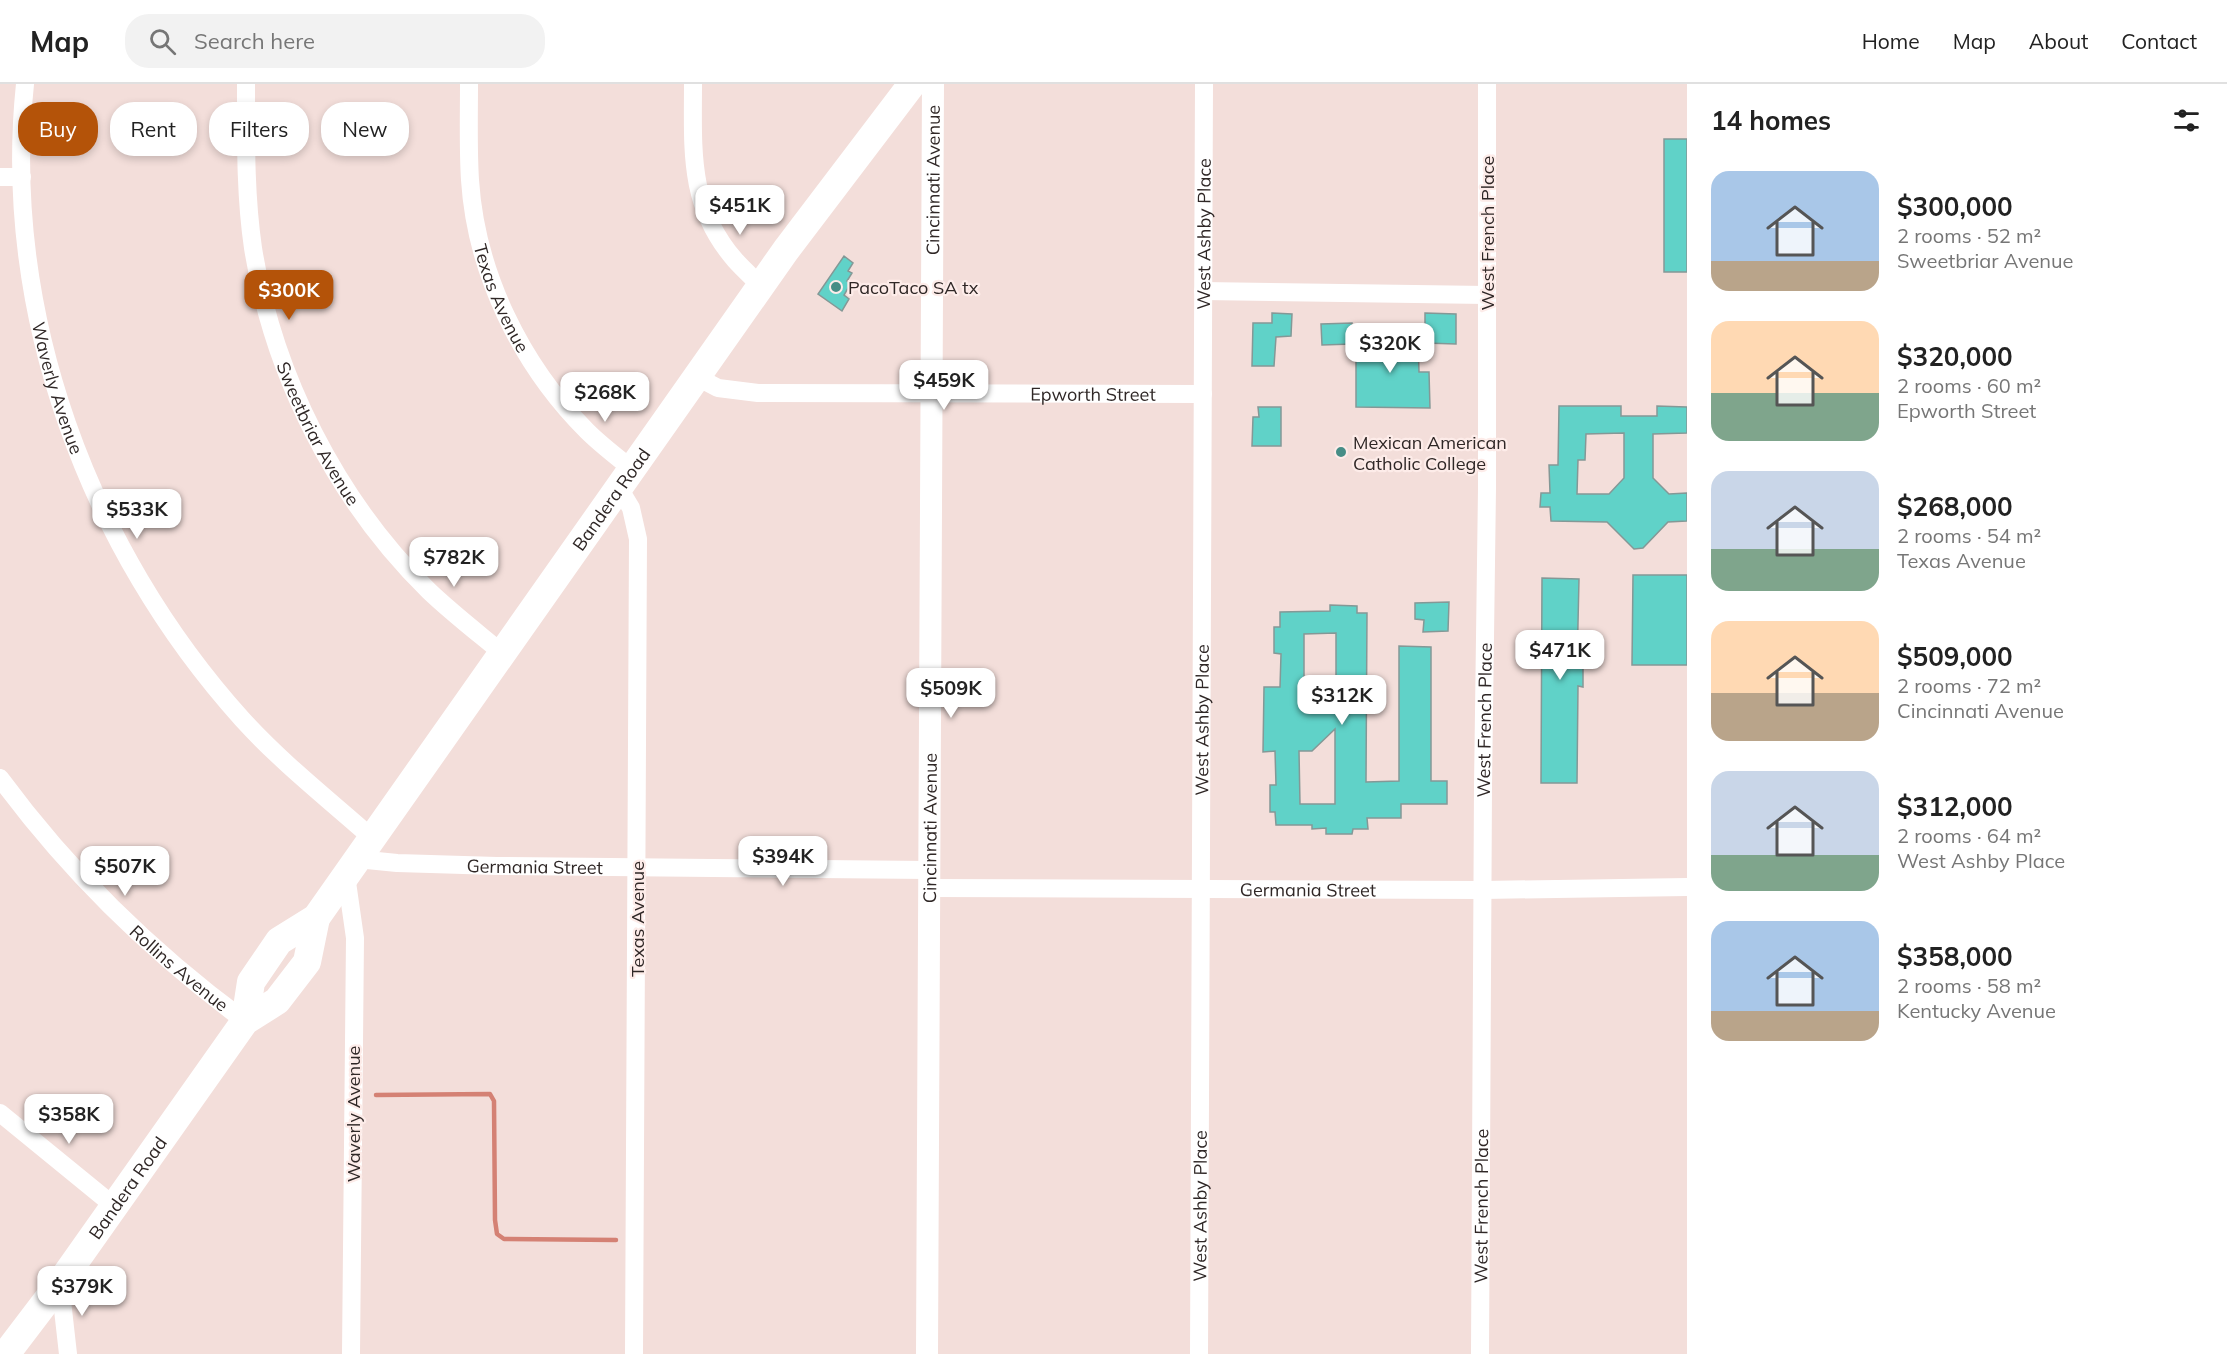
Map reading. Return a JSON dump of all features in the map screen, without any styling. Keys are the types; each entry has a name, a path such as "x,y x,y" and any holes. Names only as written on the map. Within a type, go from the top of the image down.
{"main road":[{"name":"Bandera Road","path":"6,1354 60,1283 245,1021 277,1001 307,962 316,918 358,857 761,286 912,84"}],"street":[{"name":"Waverly Avenue","path":"25,84 20,157 24,232 32,296 44,348 85,470 122,549 167,624 227,702 279,758 358,857 355,938 351,1354"},
{"name":"Sweetbriar Avenue","path":"246,84 246,183 254,248 270,322 288,374 310,424 347,490 386,543 430,591 502,653"},
{"name":"Texas Avenue","path":"469,84 470,180 475,219 484,258 514,332 530,361 556,398 626,478 638,539 634,1354"},
{"path":"693,84 693,144 700,198 716,234 734,259 761,286"},
{"name":"Cincinnati Avenue","path":"927,1354 933,84"},
{"name":"West Ashby Place","path":"1199,1354 1204,84"},
{"name":"West French Place","path":"1480,1354 1487,488 1487,84"},
{"path":"0,177 22,177"},
{"path":"1203,291 1487,295"},
{"name":"Epworth Street","path":"697,377 718,388 748,392 1203,394"},
{"name":"Rollins Avenue","path":"0,778 88,886 163,957 245,1021"},
{"name":"Germania Street","path":"358,857 397,863 637,866 1201,890 1687,887"},
{"path":"0,1113 114,1206"},
{"path":"60,1283 68,1354"}],"building":[{"path":"1664,139 1687,139 1687,272 1664,272"},
{"path":"844,256 853,263 848,271 852,273 847,281 851,283 844,295 849,299 842,311 818,294"},
{"path":"1272,313 1292,314 1291,336 1276,337 1274,366 1252,366 1253,323 1272,323"},
{"path":"1425,313 1456,314 1456,344 1425,343"},
{"path":"1352,323 1352,344 1322,345 1321,324"},
{"path":"1418,338 1419,372 1429,372 1430,408 1356,407 1356,339"},
{"path":"1559,406 1621,406 1621,416 1657,416 1657,406 1687,407 1687,433 1653,434 1653,478 1669,494 1687,493 1687,521 1668,522 1643,548 1634,549 1607,522 1551,521 1550,507 1540,507 1541,493 1550,493 1549,465 1558,465","holes":["1624,433 1624,478 1609,494 1577,494 1578,460 1585,460 1586,434"]},
{"path":"1258,407 1281,407 1281,446 1252,446 1253,417 1259,417"},
{"path":"1633,575 1687,575 1687,665 1632,665"},
{"path":"1542,578 1579,579 1577,667 1583,668 1583,687 1578,686 1577,783 1541,783"},
{"path":"1449,602 1448,631 1423,632 1424,620 1415,619 1415,603"},
{"path":"1330,605 1357,606 1357,613 1367,613 1366,782 1399,781 1399,646 1431,647 1431,781 1447,781 1447,804 1401,804 1401,818 1367,818 1368,829 1353,829 1352,834 1326,834 1326,828 1312,829 1312,825 1276,825 1275,812 1270,812 1270,785 1276,785 1275,751 1263,752 1264,687 1280,687 1281,654 1274,653 1274,627 1280,627 1280,612 1330,611","holes":["1336,633 1336,687 1304,687 1304,634","1335,729 1335,804 1300,804 1299,751 1312,751"]}],"waterway":[{"path":"376,1095 490,1094 494,1101 497,1234 504,1239 616,1240"}],"place":[{"name":"PacoTaco SA tx","path":"836,287"},
{"name":"Mexican American Catholic College","path":"1341,452"}]}
